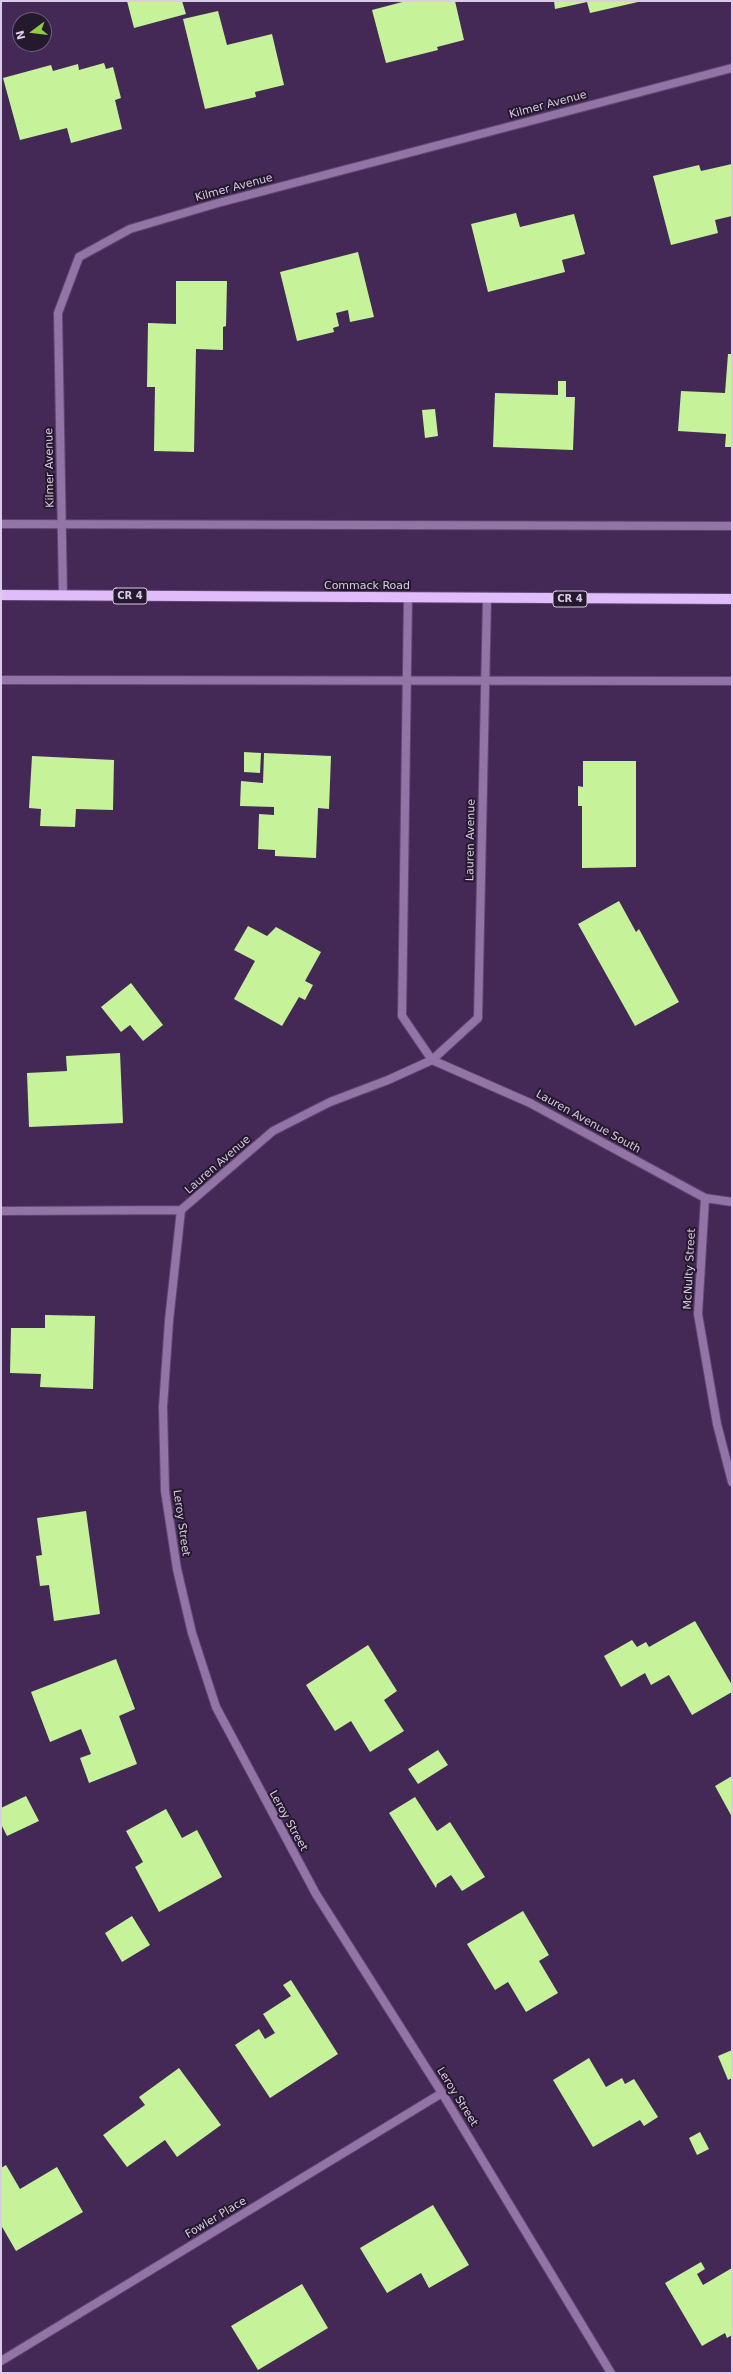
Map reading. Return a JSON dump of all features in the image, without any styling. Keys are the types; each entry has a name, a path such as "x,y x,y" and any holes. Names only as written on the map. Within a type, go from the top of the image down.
{"main road":[{"name":"Commack Road","path":"1,595 487,599 732,599"}],"street":[{"name":"Kilmer Avenue","path":"63,596 58,313 79,257 130,229 218,203 732,68"},
{"path":"1,524 732,526"},
{"path":"408,598 402,1016 432,1060"},
{"name":"Lauren Avenue","path":"181,1210 273,1131 330,1102 388,1080 432,1060 478,1018 487,599"},
{"path":"1,680 407,682 732,681"},
{"name":"Lauren Avenue South","path":"432,1060 530,1103 704,1198 732,1202"},
{"name":"McNulty Street","path":"704,1198 698,1314 717,1424 732,1482"},
{"path":"1,1211 181,1210"},
{"name":"Leroy Street","path":"181,1210 169,1321 163,1407 165,1492 177,1569 192,1633 216,1707 258,1789 316,1894 442,2092 611,2373"},
{"name":"Fowler Place","path":"1,2362 442,2092"}],"building":[{"path":"127,1 182,1 186,14 134,28"},
{"path":"406,1 455,1 464,40 437,47 438,50 386,63 372,10"},
{"path":"554,1 638,2 590,13 587,2 555,9"},
{"path":"218,11 227,45 272,34 284,85 255,92 256,97 205,109 183,19"},
{"path":"104,63 106,69 113,67 121,98 115,100 122,129 71,143 67,128 20,140 3,78 51,65 53,71 78,64 79,70"},
{"path":"732,164 732,216 715,220 718,233 671,245 653,176 699,165 701,171"},
{"path":"516,213 520,227 574,214 585,254 562,260 565,272 488,292 471,224"},
{"path":"358,252 374,317 350,322 348,310 336,313 339,326 333,328 334,332 297,341 280,272"},
{"path":"176,281 227,281 226,326 223,327 223,350 196,349 194,452 154,451 155,387 147,387 148,323 176,324"},
{"path":"728,354 732,354 732,447 725,447 726,434 678,431 681,391 725,393"},
{"path":"558,381 566,381 566,397 575,397 573,450 493,447 495,393 558,395"},
{"path":"435,409 438,436 425,438 422,410"},
{"path":"244,752 261,753 260,773 244,772"},
{"path":"264,753 331,756 329,809 318,808 316,858 275,856 275,850 258,849 259,814 274,815 274,807 240,806 241,781 263,783"},
{"path":"32,756 114,760 113,810 76,809 75,827 40,826 41,809 29,808"},
{"path":"583,761 636,761 636,867 582,868 582,806 578,806 578,786 583,787"},
{"path":"619,901 636,932 639,929 679,1002 635,1026 578,924"},
{"path":"248,926 267,936 276,927 321,952 305,981 313,985 305,1000 299,997 282,1026 234,999 255,961 234,950"},
{"path":"131,983 163,1025 143,1041 130,1025 121,1032 101,1007"},
{"path":"120,1053 123,1123 29,1127 27,1073 67,1071 66,1056"},
{"path":"45,1315 95,1316 93,1389 40,1387 41,1374 10,1373 11,1328 45,1328"},
{"path":"86,1511 100,1614 54,1621 49,1585 40,1586 36,1556 42,1555 37,1518"},
{"path":"695,1621 732,1685 732,1692 692,1715 669,1675 651,1685 645,1673 621,1687 604,1656 632,1640 637,1647 646,1642 649,1647"},
{"path":"368,1645 397,1691 384,1700 404,1731 370,1752 351,1721 335,1731 306,1685"},
{"path":"116,1659 135,1709 119,1716 137,1764 89,1783 80,1758 91,1754 81,1729 50,1742 31,1692"},
{"path":"438,1750 448,1765 418,1784 408,1769"},
{"path":"732,1776 732,1817 715,1786"},
{"path":"26,1796 39,1821 7,1836 1,1824 1,1808"},
{"path":"415,1797 437,1831 450,1822 485,1877 462,1891 451,1875 437,1884 436,1888 389,1813"},
{"path":"166,1809 182,1838 197,1830 222,1877 159,1912 135,1867 143,1862 126,1831"},
{"path":"523,1911 549,1955 539,1961 558,1993 526,2012 508,1982 495,1990 467,1944"},
{"path":"132,1916 150,1945 122,1962 105,1933"},
{"path":"291,1980 338,2054 270,2098 235,2045 259,2029 265,2039 275,2033 263,2014 291,1996 283,1985"},
{"path":"732,2050 732,2078 728,2080 718,2056"},
{"path":"589,2058 606,2087 622,2078 625,2084 634,2079 658,2117 644,2126 640,2120 593,2147 553,2080"},
{"path":"179,2068 221,2125 177,2157 165,2140 127,2167 103,2135 145,2105 139,2097"},
{"path":"700,2132 709,2149 697,2155 689,2138"},
{"path":"6,2165 20,2189 57,2167 83,2212 16,2251 1,2225 1,2168"},
{"path":"433,2205 469,2265 429,2288 421,2273 387,2293 360,2248"},
{"path":"701,2262 705,2269 697,2274 703,2285 732,2268 732,2335 727,2338 725,2333 702,2346 665,2283"},
{"path":"302,2284 328,2328 258,2370 231,2326"}]}
